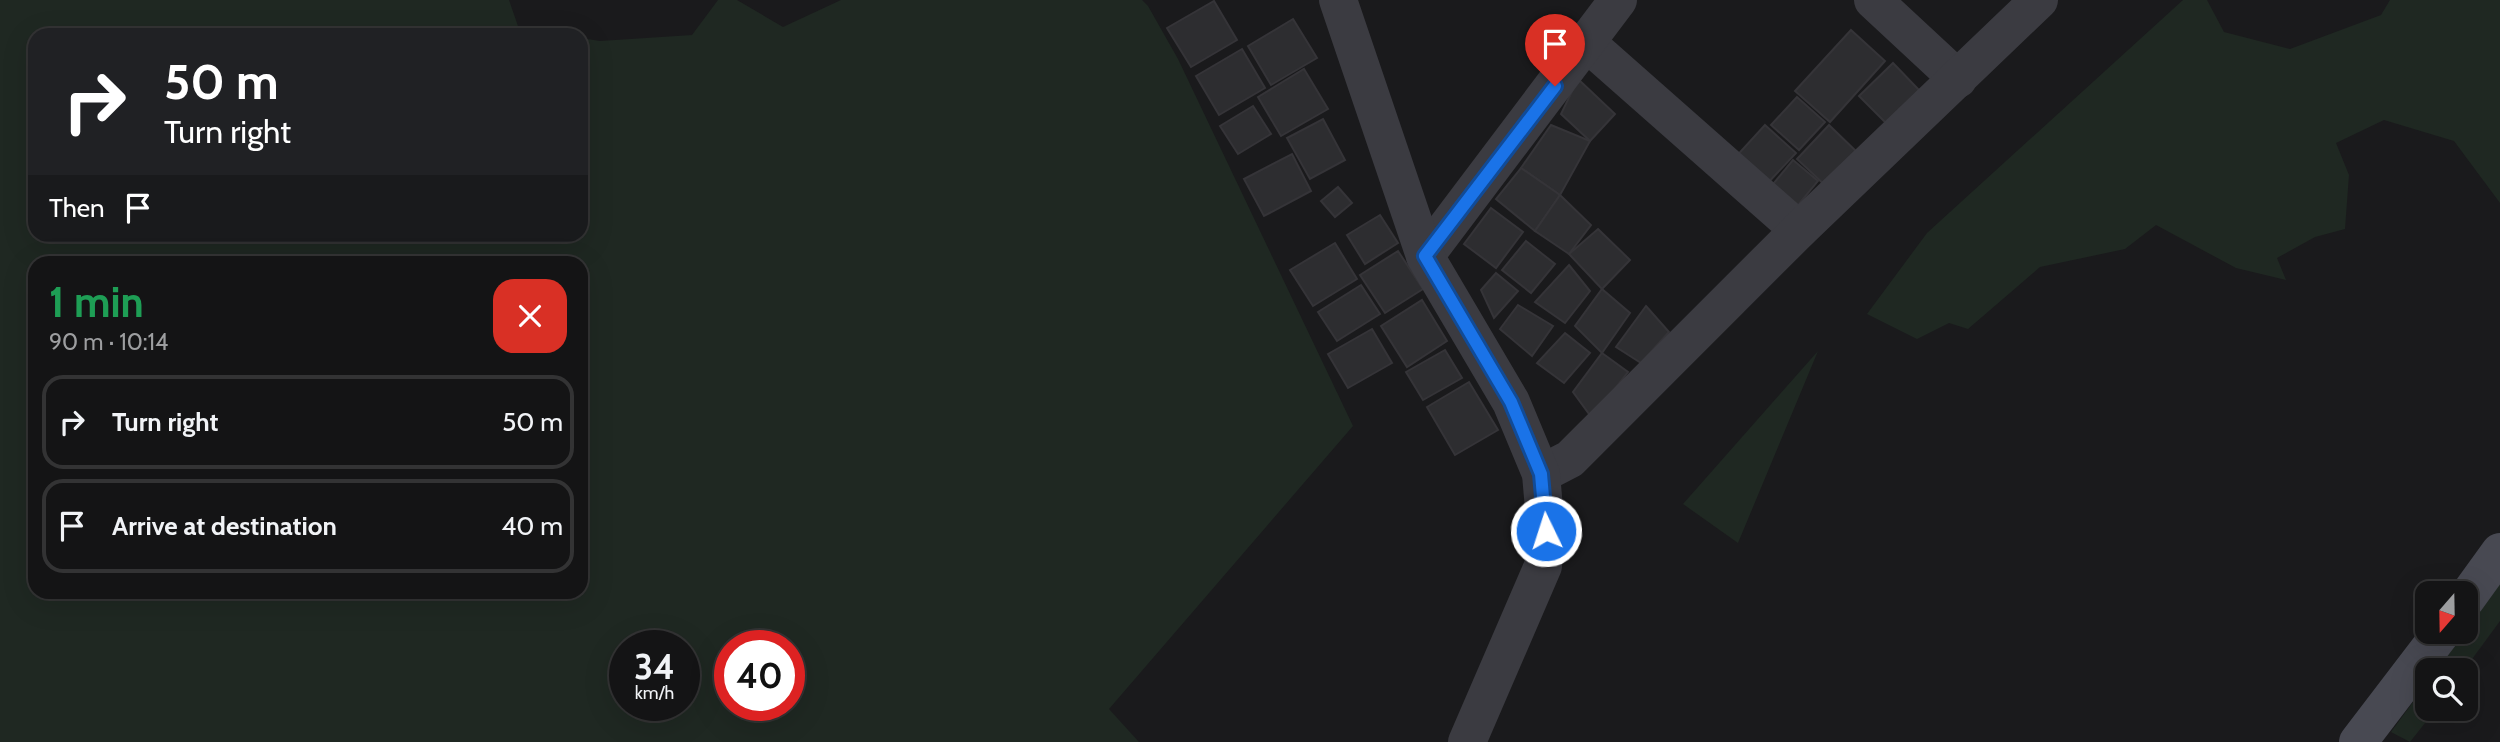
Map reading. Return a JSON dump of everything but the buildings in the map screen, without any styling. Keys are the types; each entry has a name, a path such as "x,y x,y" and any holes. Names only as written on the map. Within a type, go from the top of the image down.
{"main road":[{"path":"2478,582 2500,552"},
{"path":"2358,742 2433,644"}],"street":[{"path":"1338,0 1425,256 1511,402 1541,474 1546,531 1543,566 1467,742"},
{"path":"1425,256 1618,0"},
{"path":"1873,0 1958,79"},
{"path":"1541,474 1570,459 1799,230 2039,0"},
{"path":"1587,43 1799,230"}],"shaded area":[{"path":"0,0 509,0 519,28 28,28 28,242 588,242 588,39 600,41 692,35 718,0 737,0 783,27 841,0 1142,0 1178,59 1353,426 1109,709 1139,742 0,742"},
{"path":"2183,0 2207,0 2224,32 2290,49 2381,15 2390,0 2500,0 2500,203 2454,141 2384,120 2336,143 2349,175 2345,229 2315,237 2277,258 2286,280 2236,268 2156,225 2125,249 2040,267 1968,329 1949,323 1917,339 1867,314 1927,233"},
{"path":"1818,351 1738,543 1683,504"},
{"path":"2500,584 2500,621 2473,658 2446,658 2456,644 2478,644 2478,614"},
{"path":"2415,699 2415,721 2427,721 2410,742 2391,732"}],"route":[{"path":"1546,531 1541,474 1511,402 1425,256 1555,86"}]}
